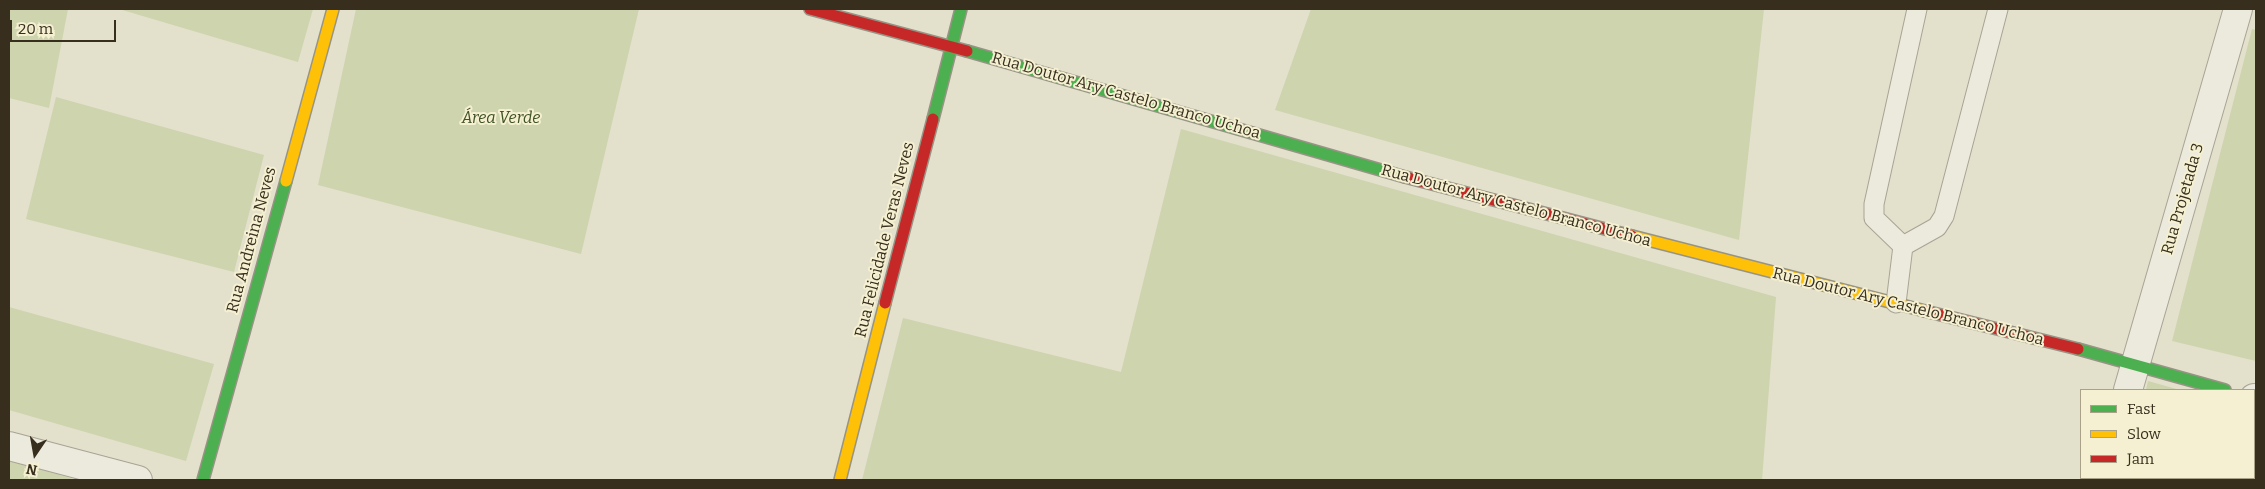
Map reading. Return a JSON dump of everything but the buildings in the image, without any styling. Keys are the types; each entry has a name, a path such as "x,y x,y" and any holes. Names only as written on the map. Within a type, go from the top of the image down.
{"street":[{"name":"Rua Andreina Neves","path":"203,480 333,9"},
{"name":"Rua Doutor Ary Castelo Branco Uchoa","path":"810,9 951,46 1442,188 2135,364 2222,389"},
{"name":"Rua Felicidade Veras Neves","path":"840,480 961,9"},
{"name":"Rua Projetada 3","path":"2128,389 2238,9"},
{"path":"9,446 138,480"}],"lane":[{"path":"1903,246 1874,218 1874,204 1917,9"},
{"path":"1903,246 1937,227 1944,216 1998,9"},
{"path":"1896,303 1903,246"}],"green space":[{"path":"9,9 68,9 49,108 9,98"},
{"path":"119,9 313,9 298,62"},
{"name":"Área Verde","path":"356,9 639,9 581,254 318,185"},
{"path":"1311,9 1764,9 1739,240 1275,110"},
{"path":"2252,29 2256,30 2256,361 2172,341"},
{"path":"56,97 264,155 234,272 26,219"},
{"path":"1181,129 1776,297 1762,480 862,480 903,318 1121,372"},
{"path":"9,307 214,364 186,461 9,410"},
{"path":"2148,381 2176,389 2146,389"},
{"path":"2256,413 2256,480 2122,480 2255,479"},
{"path":"9,458 76,480 9,480"}],"traffic: fast":[{"path":"933,119 961,9"},
{"path":"967,51 1405,177"},
{"path":"203,480 286,181"},
{"path":"2078,349 2221,389"}],"traffic: slow":[{"path":"286,181 333,9"},
{"path":"1632,236 1925,311"},
{"path":"840,480 885,303"}],"traffic: jam":[{"path":"810,9 967,51"},
{"path":"885,303 933,119"},
{"path":"1405,177 1632,236"},
{"path":"1925,311 2078,349"}]}
